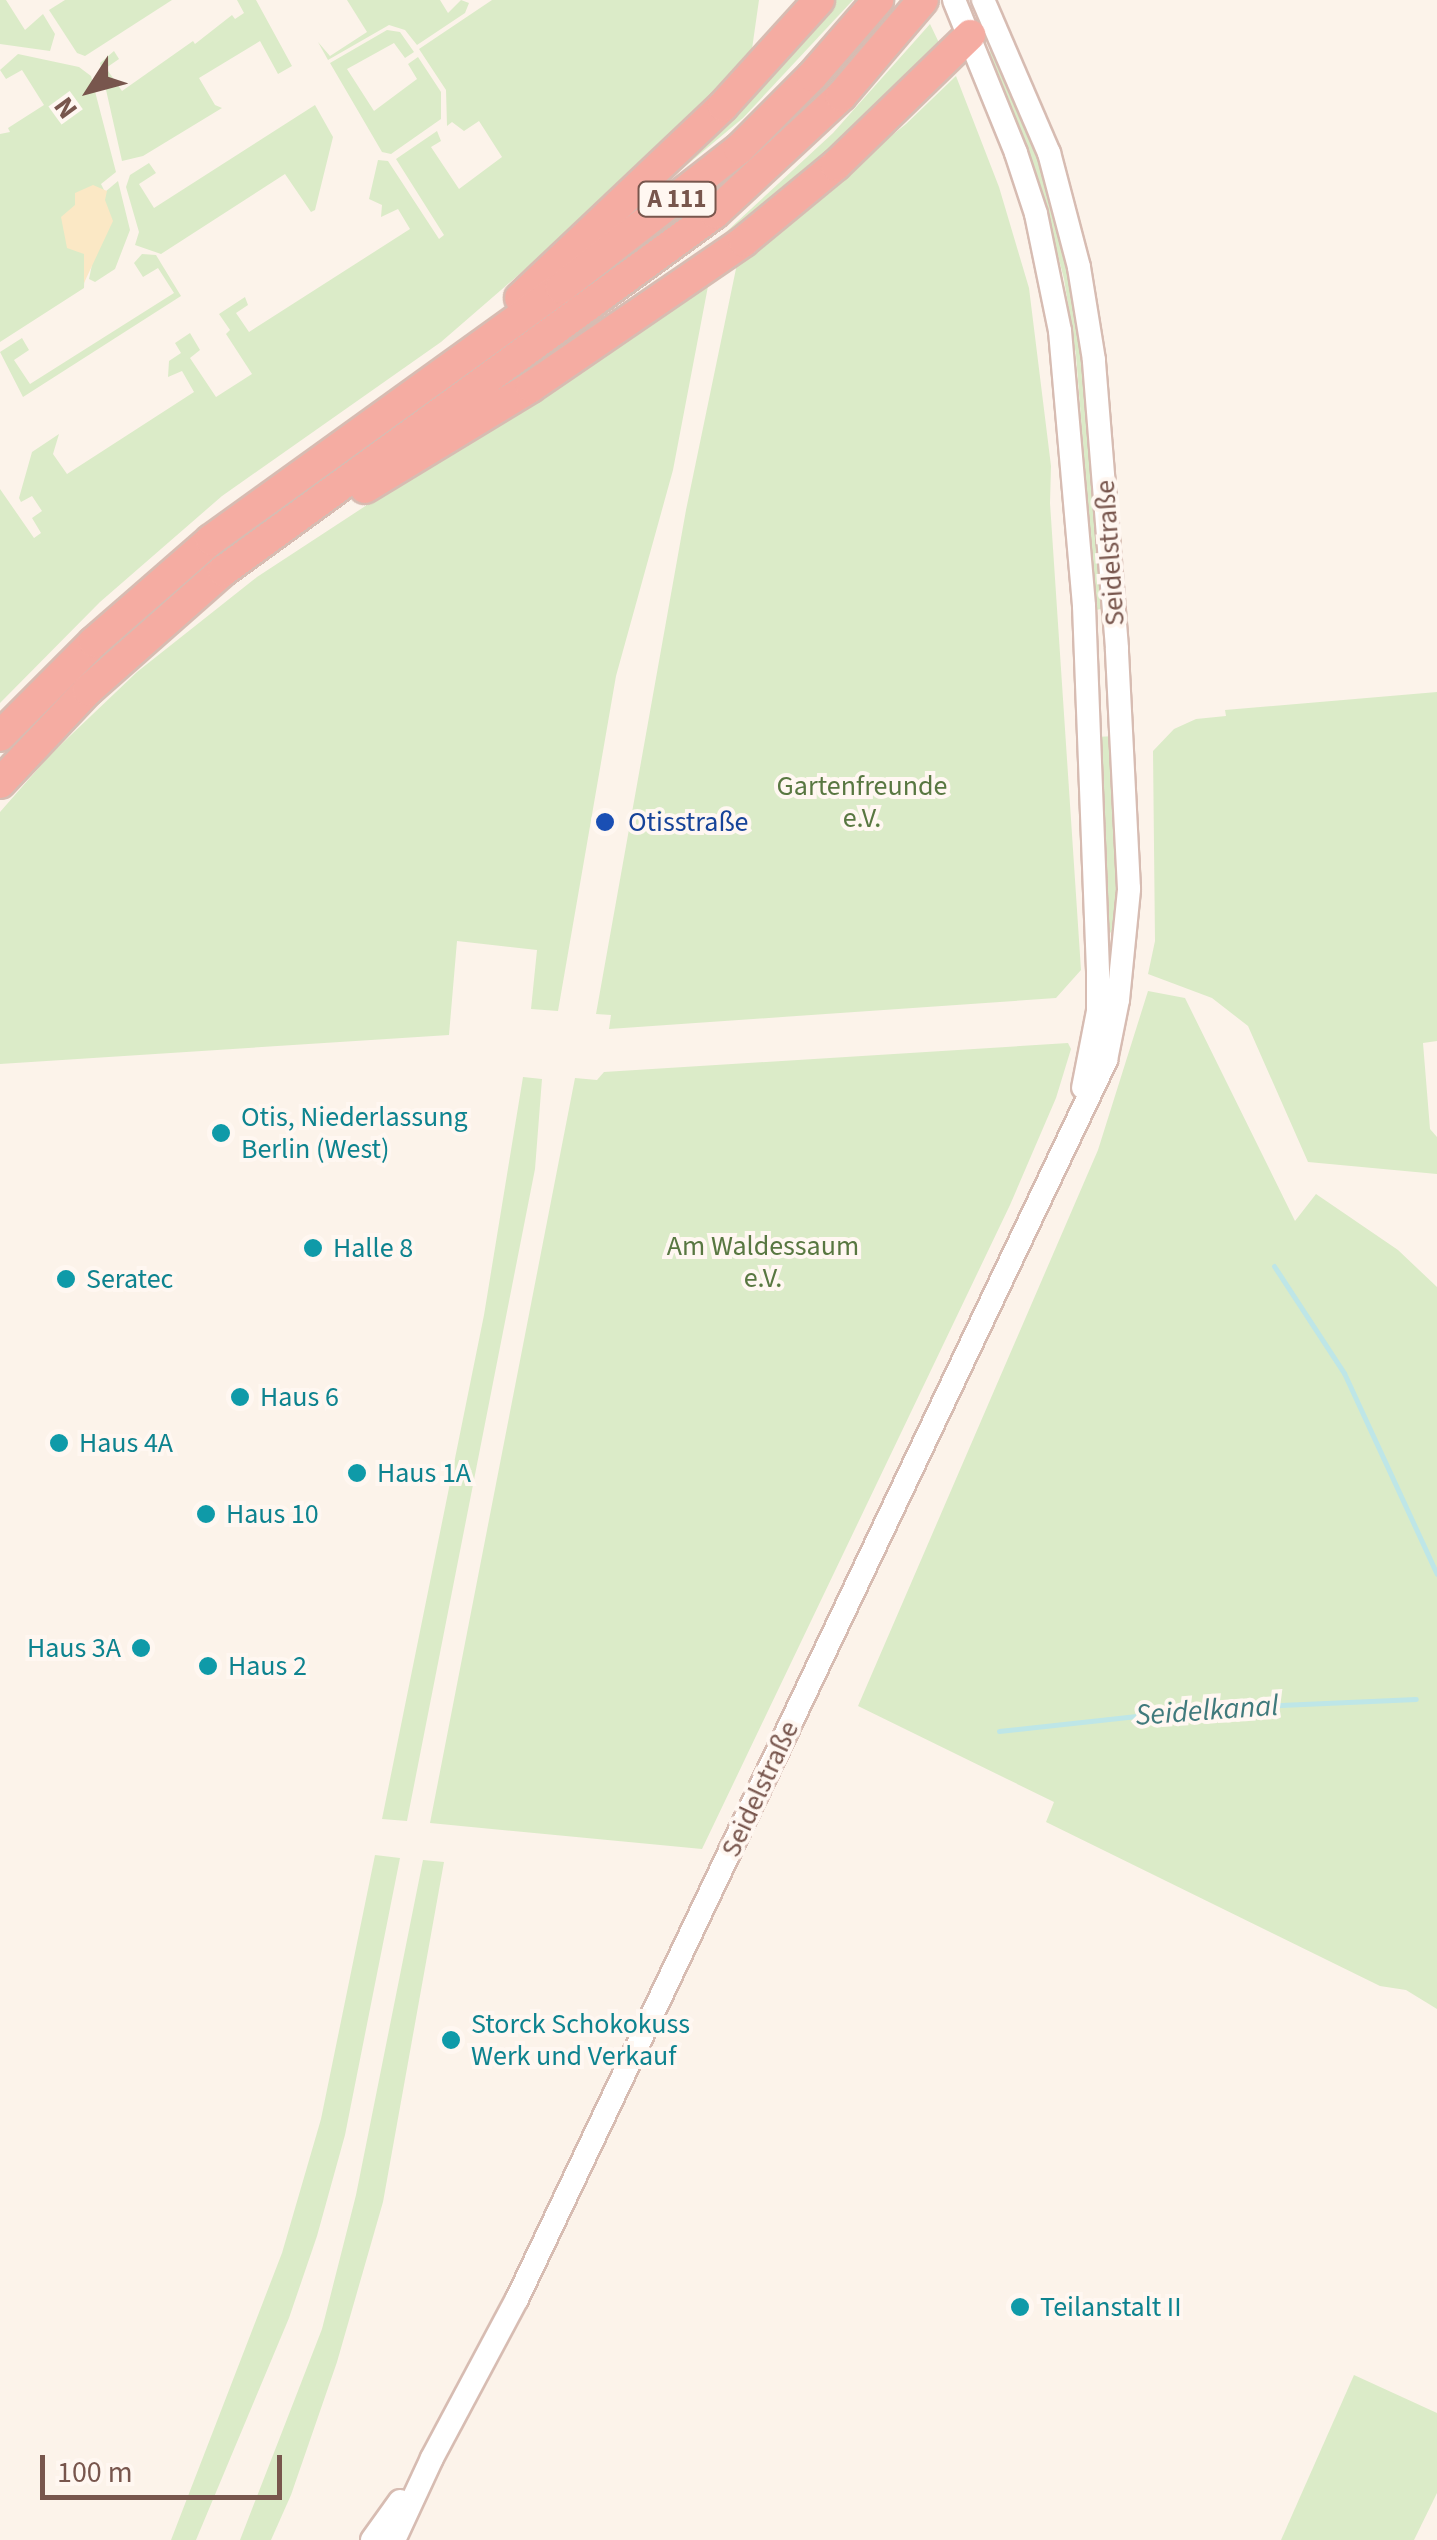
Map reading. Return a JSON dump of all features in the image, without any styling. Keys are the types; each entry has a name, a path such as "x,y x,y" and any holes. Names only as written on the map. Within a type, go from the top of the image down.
{"highway":[{"path":"448,367 722,106 819,0"},
{"name":"A 111","path":"0,736 94,642 197,552 561,288 738,149 812,76 878,0"},
{"name":"A 111","path":"0,783 88,690 252,548 715,213 840,96 923,0"},
{"path":"252,548 399,470 673,294 836,165 981,15"}],"main road":[{"name":"Seidelstraße","path":"394,2540 432,2458 517,2298 1106,1060 1127,932 1122,731 1088,314 1067,215 1048,154 981,15 954,0"},
{"name":"Seidelstraße","path":"981,15 1036,214 1060,331 1072,446 1086,650 1098,972 1098,1011 1078,1116"},
{"name":"Seidelstraße","path":"372,2540 432,2458"}],"green space":[{"path":"0,0 6,0 25,30 43,14 55,34 50,51 0,44"},
{"path":"65,0 172,0 85,56 77,53 49,10"},
{"path":"237,0 256,0 292,66 278,74 260,41 199,78 215,105 222,108 143,156 122,161 100,63 114,51 119,59 106,68 122,91 232,15 235,19 244,13"},
{"path":"347,0 440,0 448,13 461,0 469,3 465,13 417,45 405,30 389,25 328,60 318,42 330,56 367,32"},
{"path":"492,0 759,0 749,70 441,342 222,496 100,602 0,703 0,489 34,538 41,533 32,518 42,511 32,496 21,502 19,498 32,452 59,434 53,454 67,474 194,392 182,371 168,377 169,361 181,353 175,343 190,333 200,350 190,358 216,397 252,374 226,334 230,330 219,314 245,297 248,305 236,313 249,332 410,229 398,209 381,217 382,205 369,199 378,160 388,161 439,239 444,235 396,159 437,131 441,141 431,147 459,189 502,157 479,121 464,131 452,122 447,126 446,90 419,49"},
{"path":"832,0 853,0 743,118 646,199"},
{"path":"930,24 941,47 754,221 655,285 725,233 833,133"},
{"path":"387,30 400,32 414,52 405,58 394,43 347,69 374,111 417,79 408,64 418,57 441,92 441,119 391,154 382,152 330,63"},
{"path":"996,47 1049,185 1080,315 1106,608 1096,610 1076,355 1064,279 1039,182 988,53"},
{"path":"18,54 79,67 91,76 116,172 101,184 105,192 118,181 130,230 115,269 95,282 89,279 94,255 85,261 84,288 0,342 0,134 10,132 8,128 44,105 22,70 6,79 0,70"},
{"name":"Gartenfreunde e.V.","path":"956,76 999,187 1029,288 1051,466 1050,503 1081,970 1056,998 609,1029 611,1015 596,1014 686,510 738,259 906,124"},
{"path":"315,105 333,137 315,210 311,212 285,174 161,254 135,245 139,232 126,187 130,175 149,163 156,173 139,184 154,208"},
{"path":"142,254 156,255 181,296 23,397 0,352 22,338 29,350 14,360 30,384 174,293 158,268 143,277 134,263"},
{"path":"709,281 673,470 616,676 558,1011 531,1009 537,950 457,941 449,1035 0,1064 0,812 50,755 137,672 257,577"},
{"path":"1437,692 1437,1041 1423,1043 1430,1129 1437,1137 1437,1174 1308,1162 1248,1026 1212,998 1148,974 1155,941 1153,751 1174,729 1196,719 1226,716 1225,710"},
{"path":"1115,736 1121,886 1114,929 1108,935 1096,737"},
{"path":"1148,991 1185,998 1295,1221 1316,1194 1398,1250 1437,1287 1437,2009 1406,1990 1380,1986 1046,1822 1054,1802 858,1706 1098,1150"},
{"name":"Am Waldessaum e.V.","path":"1068,1043 1071,1049 1056,1098 1010,1205 702,1849 430,1823 575,1078 597,1080 604,1072"},
{"path":"523,1077 542,1079 535,1169 407,1821 382,1819 484,1315"},
{"path":"375,1855 400,1858 345,2135 317,2236 289,2318 196,2540 171,2540 282,2253 321,2119"},
{"path":"423,1860 444,1862 383,2202 337,2362 291,2495 271,2540 240,2540 322,2329 356,2195"},
{"path":"1354,2375 1437,2413 1437,2493 1414,2540 1281,2540"}],"sand":[{"path":"93,185 107,191 105,200 113,221 84,283 84,254 67,248 61,217 75,205 75,193"}],"waterway":[{"path":"1274,1266 1344,1373 1437,1574"},
{"name":"Seidelkanal","path":"999,1731 1210,1708 1416,1699"}],"place":[{"name":"Otisstraße","path":"605,822"},
{"name":"Otis, Niederlassung Berlin (West)","path":"221,1133"},
{"name":"Halle 8","path":"313,1248"},
{"name":"Seratec","path":"66,1279"},
{"name":"Haus 6","path":"240,1397"},
{"name":"Haus 4A","path":"59,1443"},
{"name":"Haus 1A","path":"357,1473"},
{"name":"Haus 10","path":"206,1514"},
{"name":"Haus 3A","path":"141,1648"},
{"name":"Haus 2","path":"208,1666"},
{"name":"Storck Schokokuss Werk und Verkauf","path":"451,2040"},
{"name":"Teilanstalt II","path":"1020,2307"}]}
